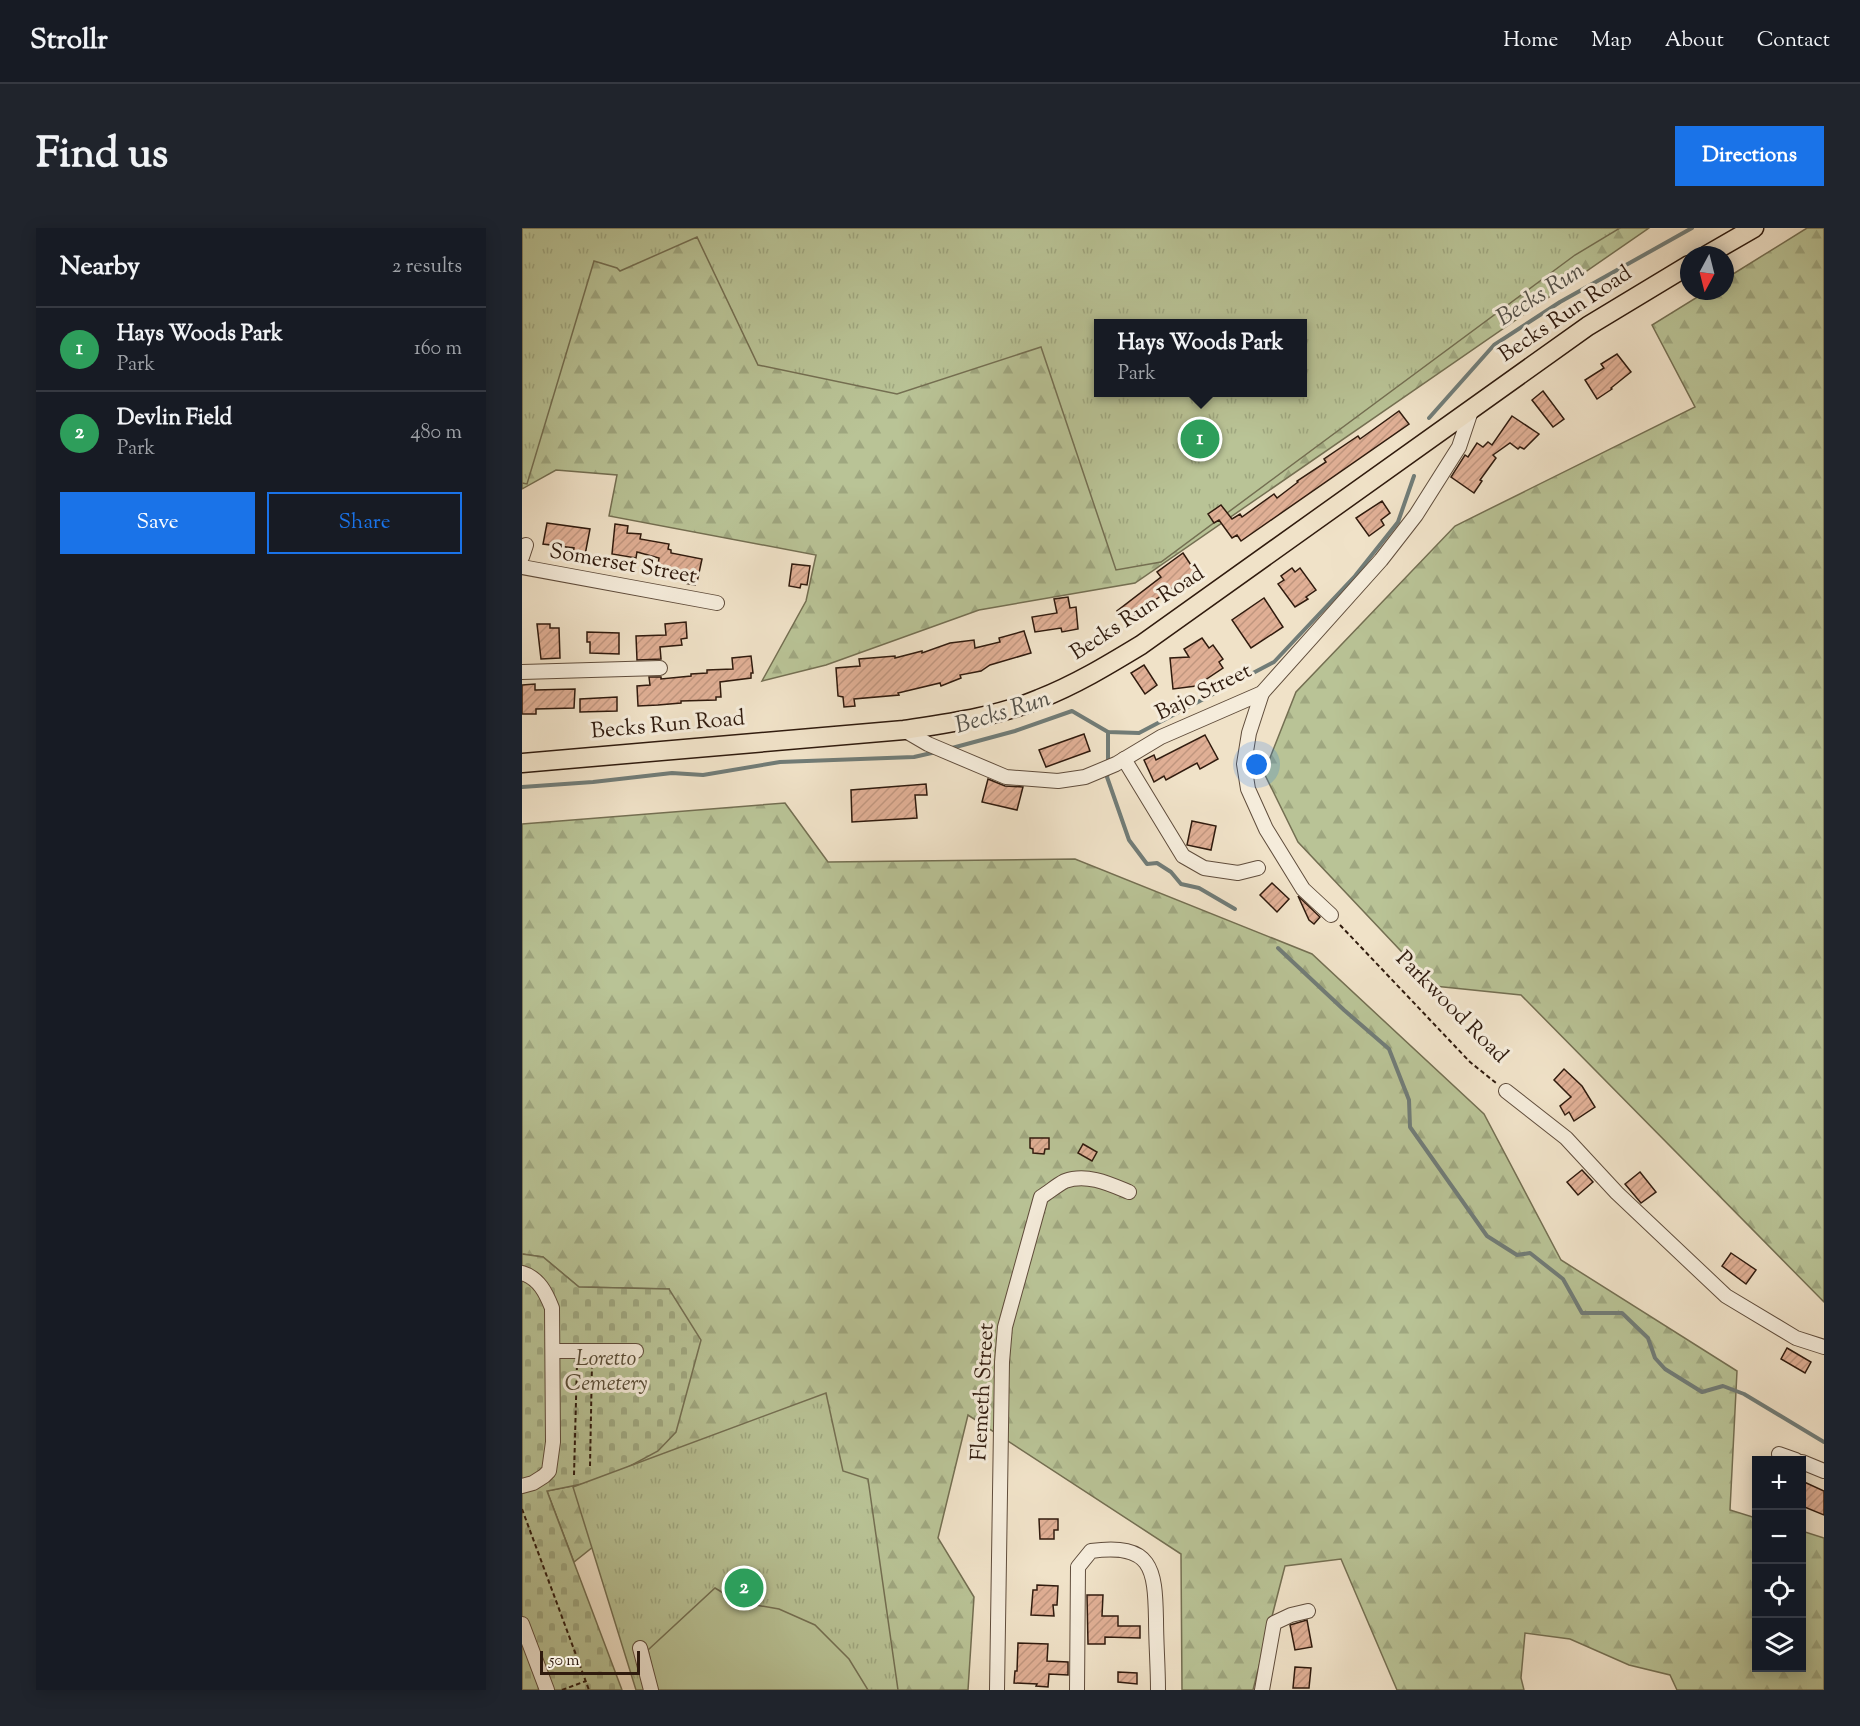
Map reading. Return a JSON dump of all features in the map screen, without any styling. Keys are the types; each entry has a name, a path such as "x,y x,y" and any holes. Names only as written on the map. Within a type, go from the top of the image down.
{"main road":[{"path":"1723,246 1754,228"},
{"name":"Becks Run Road","path":"522,763 904,730 950,724 1037,700 1078,682 1141,645 1588,326 1680,270"}],"street":[{"name":"Bajo Street","path":"904,730 928,744 1006,777 1058,781 1085,777 1099,772 1161,737 1262,693 1381,560 1416,515 1459,447 1472,408"},
{"name":"Somerset Street","path":"522,567 717,603"},
{"path":"522,672 660,668"},
{"path":"1262,693 1249,733 1244,764 1248,789 1266,829 1303,889 1331,915"},
{"path":"1120,762 1184,856 1204,868 1238,873 1258,868"},
{"name":"Parkwood Road","path":"1506,1091 1566,1138 1617,1193 1726,1296 1796,1338 1824,1347"},
{"name":"Flemeth Street","path":"997,1690 1002,1362 1005,1327 1022,1261 1041,1197 1065,1181 1082,1178 1104,1182 1129,1192"},
{"path":"522,1273 529,1275 544,1289 552,1308 553,1351 553,1442 549,1471 533,1483 522,1486"},
{"path":"1796,1338 1824,1357"},
{"path":"553,1351 636,1351"},
{"path":"1779,1454 1784,1456"},
{"path":"1806,1464 1824,1471"},
{"path":"1077,1690 1078,1568 1091,1551 1113,1548 1143,1559 1151,1570 1156,1589 1158,1690"},
{"path":"1262,1690 1274,1623 1291,1615 1308,1611"},
{"path":"522,1624 547,1690"},
{"path":"640,1648 651,1690"}],"path":[{"name":"Parkwood Road","path":"1331,915 1470,1062 1506,1091"},
{"path":"574,1475 577,1351"},
{"path":"590,1466 592,1351"},
{"path":"522,1509 589,1690"},
{"path":"562,1690 586,1681"}],"green space":[{"path":"522,228 1649,228 1135,583 979,610 826,665 762,681 806,601 816,555 609,516 617,475 556,470 522,489"},
{"path":"522,228 1620,228 1575,255 1161,562 1116,570 1041,347 897,394 758,365 697,237 620,271 594,261 527,484 522,483"},
{"path":"1807,228 1824,228 1824,1302 1521,995 1434,986 1298,842 1264,773 1296,692 1455,526 1695,407 1652,325 1692,300 1734,300 1734,273"},
{"path":"785,803 828,862 1075,859 1312,954 1484,1114 1561,1260 1737,1371 1730,1510 1752,1517 1752,1672 1806,1672 1806,1532 1824,1538 1824,1690 1677,1690 1670,1675 1629,1665 1570,1639 1525,1633 1521,1678 1524,1690 1397,1690 1341,1559 1285,1566 1253,1690 1182,1690 1181,1554 968,1415 938,1538 974,1597 968,1690 892,1690 643,1507 574,1562 547,1491 597,1481 669,1289 579,1287 543,1257 522,1254 522,824"},
{"name":"Loretto Cemetery","path":"522,1254 543,1257 579,1287 669,1289 701,1340 676,1432 658,1451 597,1481 547,1491 622,1690 522,1690"},
{"path":"826,1393 843,1471 868,1479 898,1690 636,1690 573,1487"},
{"path":"715,1588 738,1602 779,1609 815,1625 849,1659 868,1690 657,1690 648,1650"}],"building":[{"path":"1617,354 1631,372 1597,399 1585,380 1604,368 1601,364"},
{"path":"1543,391 1564,419 1553,427 1532,400"},
{"path":"1399,411 1409,424 1241,541 1237,535 1232,538 1219,520 1214,523 1208,514 1221,505 1232,519 1240,514 1242,517 1274,494 1277,498 1297,481 1326,462 1324,459 1358,436 1360,439"},
{"path":"1512,416 1539,434 1524,449 1520,447 1518,449 1510,443 1493,455 1496,458 1480,480 1482,481 1474,493 1451,477 1465,455 1468,457 1477,443 1483,447 1488,442 1492,445"},
{"path":"1382,501 1390,513 1381,520 1384,525 1369,536 1356,518"},
{"path":"547,523 590,529 585,555 573,554 574,548 543,544"},
{"path":"615,524 628,526 627,533 641,534 640,539 669,544 668,549 671,553 702,559 695,585 684,583 683,578 657,572 659,558 637,552 636,558 612,554"},
{"path":"1183,553 1195,571 1125,622 1117,611 1161,577 1157,572"},
{"path":"792,564 810,566 807,585 801,584 800,588 789,586"},
{"path":"1292,568 1295,572 1300,568 1316,590 1306,597 1308,599 1295,607 1278,584 1284,580 1281,576"},
{"path":"1068,597 1070,608 1076,607 1078,629 1062,632 1061,628 1035,632 1032,617 1057,613 1054,599"},
{"path":"1264,598 1283,627 1251,648 1232,620"},
{"path":"686,622 687,638 681,639 682,645 660,647 661,659 637,660 636,636 666,635 665,624"},
{"path":"537,624 550,624 550,628 559,628 560,658 541,659"},
{"path":"1024,631 1031,653 990,665 981,671 960,675 961,678 941,686 940,683 898,693 899,695 854,699 855,706 844,707 843,697 838,696 836,668 860,666 859,659 895,656 895,658 922,651 922,653 950,643 974,640 975,648 1000,642 999,638"},
{"path":"587,632 619,633 619,654 590,653"},
{"path":"1202,638 1209,648 1213,645 1223,659 1219,662 1223,668 1196,686 1173,689 1170,658 1189,657 1184,649"},
{"path":"751,656 753,673 751,673 751,678 720,682 721,697 716,697 716,700 638,706 637,686 650,685 649,677 661,677 661,679 707,673 707,670 733,669 732,658"},
{"path":"1144,665 1157,685 1145,694 1131,673"},
{"path":"535,684 535,690 575,689 574,708 536,709 536,714 522,714 522,685"},
{"path":"617,697 617,711 580,712 580,699"},
{"path":"1084,734 1090,751 1046,767 1039,750"},
{"path":"1205,735 1218,759 1200,769 1197,763 1166,780 1164,776 1154,782 1144,760 1154,755 1156,760"},
{"path":"988,779 1005,786 1023,787 1017,810 982,802"},
{"path":"926,784 927,795 915,795 917,818 852,822 851,790"},
{"path":"1192,821 1216,826 1211,850 1187,845"},
{"path":"1272,883 1289,899 1277,912 1260,895"},
{"path":"1298,896 1320,917 1314,924 1309,920"},
{"path":"1564,1069 1582,1086 1595,1107 1574,1121 1569,1112 1565,1115 1560,1106 1571,1097 1554,1080"},
{"path":"1030,1138 1049,1138 1049,1149 1045,1149 1044,1154 1033,1153 1033,1149 1030,1148"},
{"path":"1083,1144 1097,1152 1092,1161 1078,1153"},
{"path":"1582,1170 1593,1182 1578,1195 1567,1182"},
{"path":"1640,1172 1656,1192 1641,1203 1625,1184"},
{"path":"1731,1253 1756,1270 1746,1284 1722,1266"},
{"path":"1787,1348 1811,1362 1805,1373 1781,1359"},
{"path":"1806,1483 1824,1491 1824,1515 1806,1508"},
{"path":"1039,1519 1058,1519 1058,1530 1054,1530 1054,1539 1040,1539"},
{"path":"1037,1585 1058,1586 1057,1605 1053,1605 1054,1616 1031,1615 1033,1590 1037,1590"},
{"path":"1087,1595 1103,1595 1102,1616 1118,1616 1118,1626 1140,1626 1140,1638 1105,1637 1105,1644 1088,1644"},
{"path":"1307,1620 1312,1647 1295,1650 1290,1625"},
{"path":"1018,1643 1048,1644 1047,1661 1068,1662 1068,1675 1049,1674 1048,1687 1014,1683"},
{"path":"1295,1667 1311,1668 1309,1688 1293,1688"},
{"path":"1118,1672 1137,1673 1137,1684 1118,1682"}],"waterway":[{"name":"Becks Run","path":"1429,418 1494,345 1560,302 1692,228"},
{"name":"Becks Run","path":"952,748 1015,731 1072,711 1108,732 1139,733 1274,662 1355,576 1398,522 1414,476"},
{"path":"1108,732 1108,765"},
{"name":"Becks Run","path":"522,787 672,773 703,775 780,762 914,757 936,752"},
{"path":"1108,773 1107,777 1129,840 1147,864 1157,863 1171,872 1181,884 1199,888 1235,909"},
{"path":"1278,948 1389,1049 1409,1100 1410,1127 1487,1236 1517,1255 1530,1253 1563,1279 1582,1313 1622,1313 1648,1338 1655,1358 1665,1369 1702,1392 1723,1386 1744,1394 1824,1442"}],"place":[{"name":"Hays Woods Park","path":"1200,439"},
{"name":"Devlin Field","path":"744,1588"}]}
